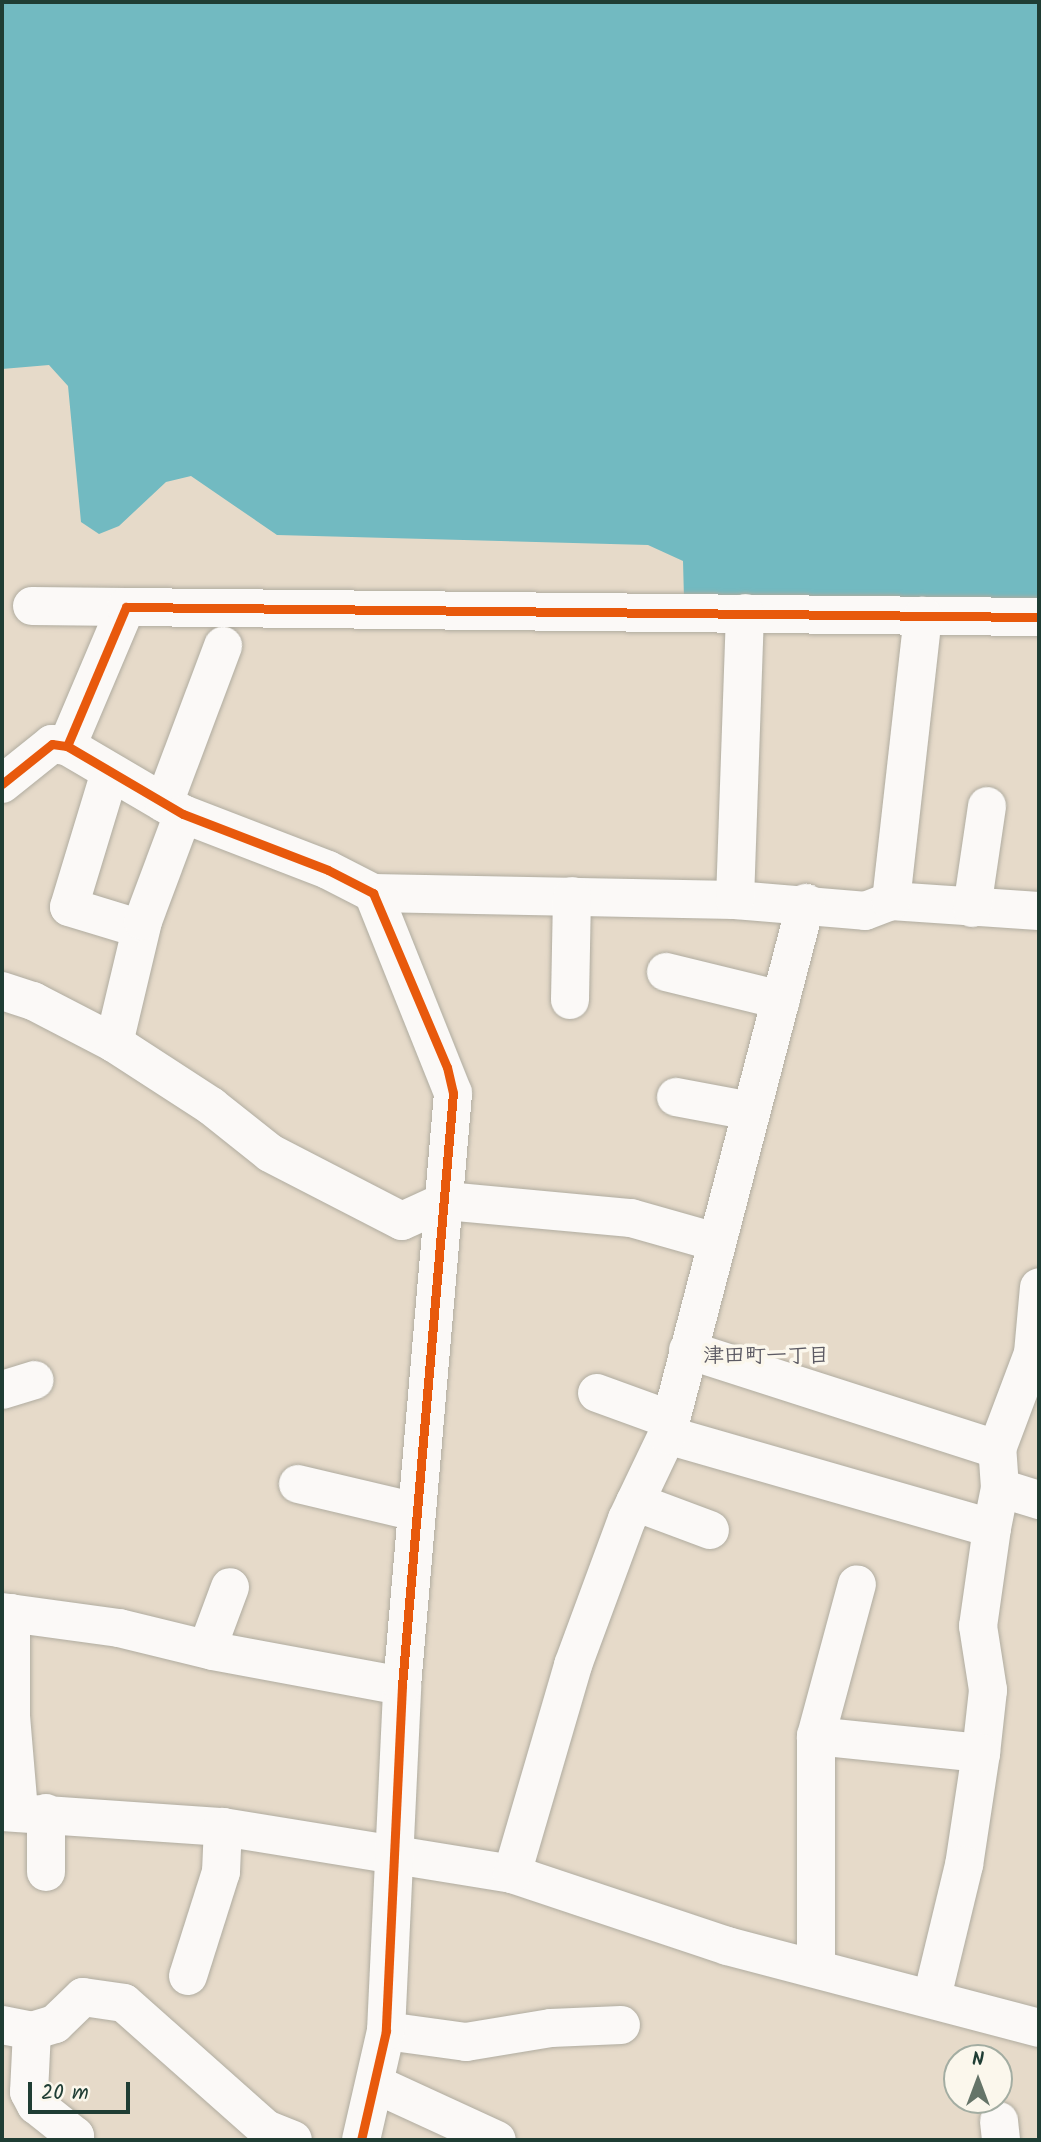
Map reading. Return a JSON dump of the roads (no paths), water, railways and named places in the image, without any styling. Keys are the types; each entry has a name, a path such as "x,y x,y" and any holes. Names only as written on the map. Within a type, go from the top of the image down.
{"street":[{"path":"32,606 1039,617"},
{"path":"67,746 126,607"},
{"path":"735,900 744,613"},
{"path":"891,901 923,616"},
{"path":"114,1043 173,808 223,646"},
{"path":"2,784 52,744 67,746 173,808 328,870 373,893 735,900 806,903 865,911 891,901 1039,911"},
{"path":"110,772 69,907 141,929"},
{"path":"972,908 987,806"},
{"path":"361,2140 386,2031 397,1852 402,1686 446,1201 453,1093 373,893"},
{"path":"570,1000 572,896"},
{"path":"512,1874 573,1665 635,1502 669,1427 806,903"},
{"path":"666,972 781,1000"},
{"path":"2,992 33,1001 114,1043 211,1106 270,1153 402,1221 446,1201 631,1217 716,1242"},
{"path":"676,1097 751,1111"},
{"path":"932,1997 964,1865 981,1753 988,1690 978,1626 1000,1488 997,1449 1033,1353 1039,1294"},
{"path":"688,1350 997,1449"},
{"path":"597,1393 669,1427 992,1528"},
{"path":"298,1484 416,1512"},
{"path":"1000,1488 1039,1500"},
{"path":"635,1502 710,1530"},
{"path":"816,1967 816,1736 858,1584"},
{"path":"207,1649 230,1587"},
{"path":"46,1872 22,1812 11,1716 7,1612 119,1628 207,1649 402,1686"},
{"path":"816,1736 981,1753"},
{"path":"22,1812 223,1826 397,1852 512,1874 727,1946 932,1997 1039,2028"},
{"path":"188,1976 221,1872 223,1826"},
{"path":"73,2140 75,2136 36,2105 29,2092 17,2028 55,2024 83,1997 124,2003 266,2129 293,2140"},
{"path":"386,2031 466,2042 551,2028 621,2025"},
{"path":"375,2084 496,2140"}],"water":[{"path":"2,2 1039,2 1039,601 684,599 683,561 648,545 277,535 191,476 166,482 119,526 99,534 81,522 68,386 49,365 2,369"}],"district":[{"name":"津田町一丁目","path":"766,1357"}]}
